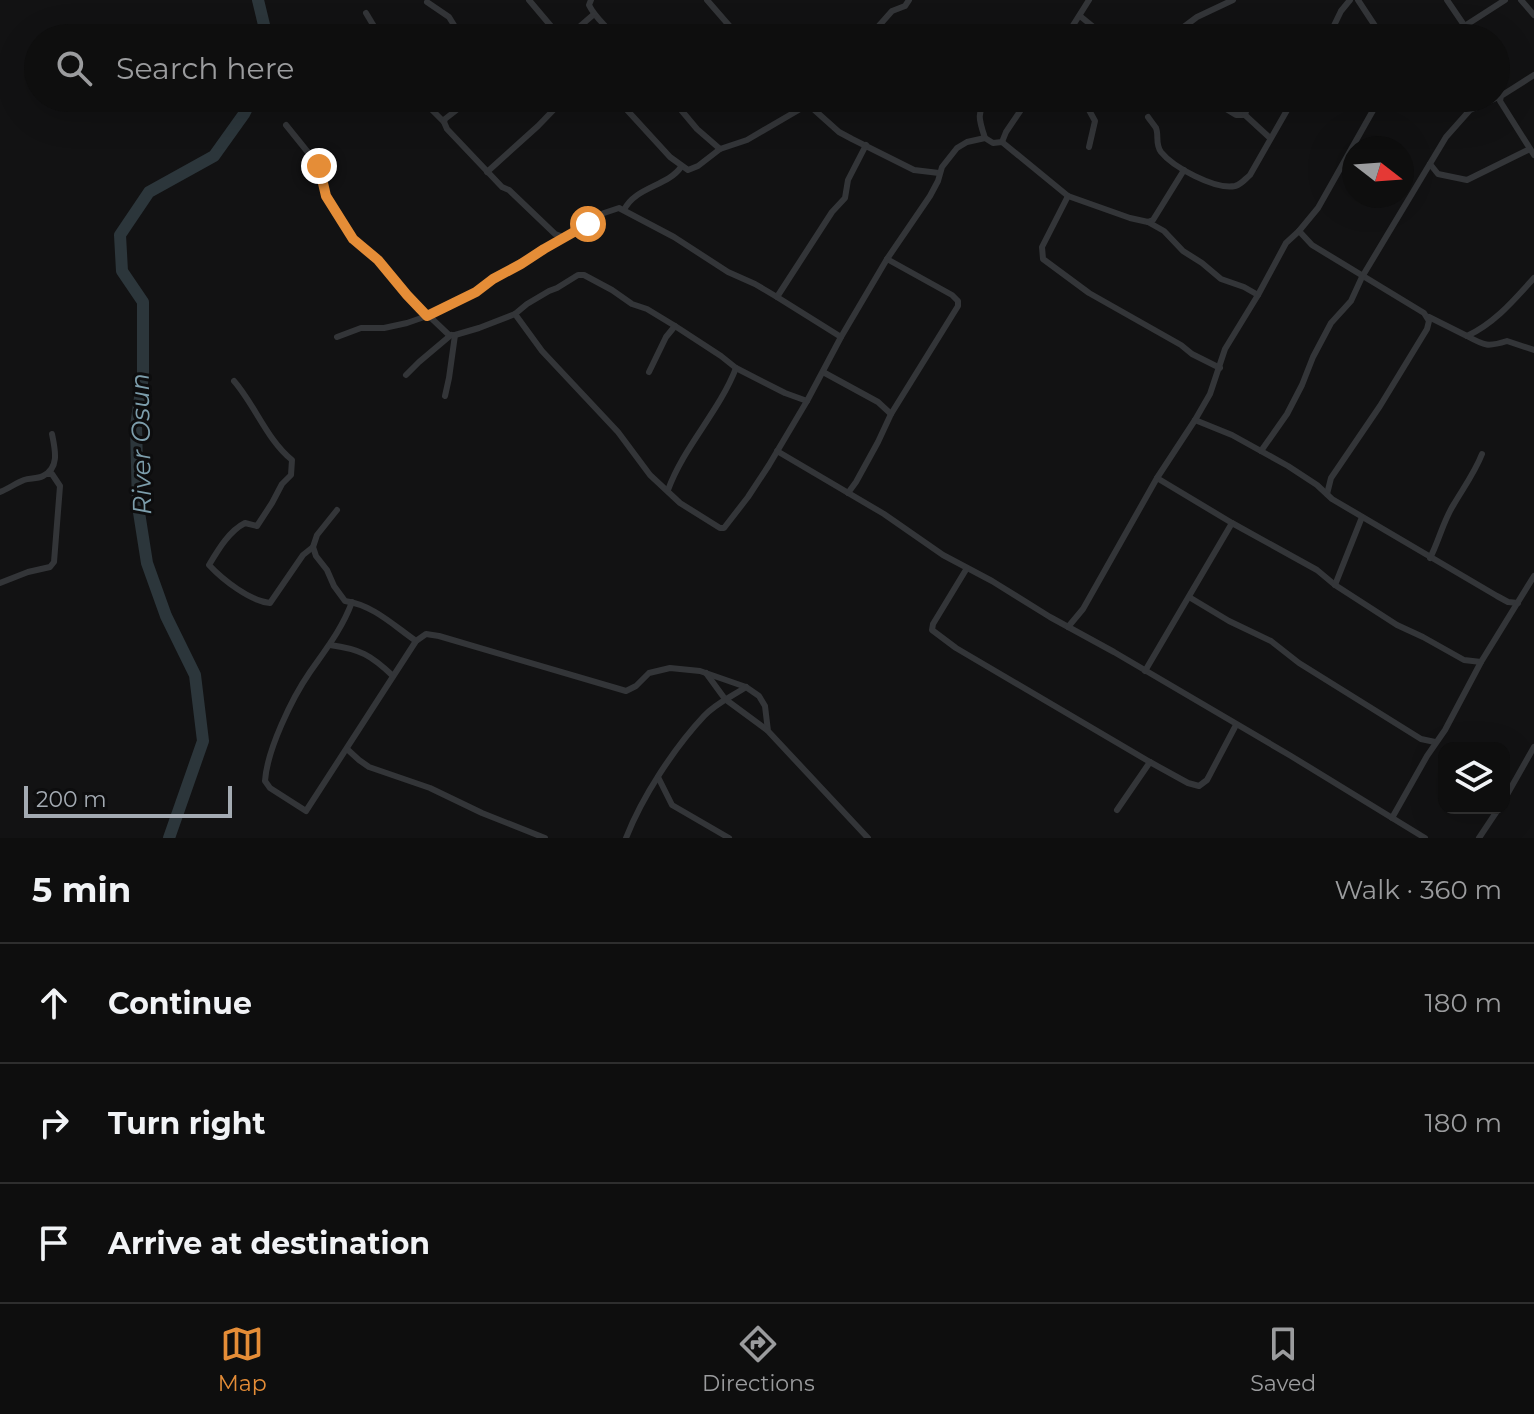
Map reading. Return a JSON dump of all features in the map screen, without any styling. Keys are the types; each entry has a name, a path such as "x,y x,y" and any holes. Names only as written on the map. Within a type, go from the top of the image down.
{"street":[{"path":"529,0 549,24"},
{"path":"707,0 728,24"},
{"path":"880,24 892,11 905,6 909,0"},
{"path":"1075,24 1089,0"},
{"path":"1188,24 1233,0"},
{"path":"1335,24 1350,0"},
{"path":"1358,0 1374,24"},
{"path":"1447,0 1463,24"},
{"path":"1466,24 1505,0"},
{"path":"1521,0 1534,15"},
{"path":"427,2 449,17 453,24"},
{"path":"588,2 593,15 604,24"},
{"path":"366,13 373,24"},
{"path":"583,24 593,15"},
{"path":"1080,16 1090,24"},
{"path":"1510,90 1534,75"},
{"path":"434,112 502,187 555,234 564,237"},
{"path":"444,122 453,112"},
{"path":"487,172 552,112"},
{"path":"629,112 681,167 688,170 720,149 747,140 794,112"},
{"path":"683,112 720,149"},
{"path":"817,112 839,132 914,170 939,173"},
{"path":"980,112 985,138 993,143 1002,142 1068,196 1148,222 1164,231 1183,251 1221,279 1258,295"},
{"path":"1002,142 1020,112"},
{"path":"1089,147 1095,121 1091,112"},
{"path":"1231,112 1245,115 1270,138"},
{"path":"1148,117 1157,131 1157,144 1161,152 1184,170 1206,181 1233,186 1250,175 1286,112"},
{"path":"1068,627 1083,609 1157,478 1210,394 1225,349 1286,243 1318,208 1372,112"},
{"path":"1261,451 1287,414 1331,323 1351,301 1362,277 1446,137 1468,112"},
{"path":"1430,164 1438,174 1467,180 1532,152 1507,112"},
{"path":"286,125 319,166 326,196 353,239 378,260 427,316 453,335"},
{"path":"515,314 542,351 618,432 650,475 680,503 703,519 724,528 758,483 887,259 930,196 942,167 957,148 985,138"},
{"path":"777,297 832,212 845,198 848,180 866,145"},
{"path":"624,210 630,201 671,178 681,167"},
{"path":"1148,222 1153,220 1184,170"},
{"path":"1068,196 1042,247 1043,259 1089,293 1220,368"},
{"path":"337,337 361,328 384,328 427,316 476,292 604,213 619,208 690,247 721,269 777,297 841,337"},
{"path":"1299,231 1312,245 1428,317 1489,345 1507,341 1534,350"},
{"path":"848,493 891,414 959,304 952,295 887,259"},
{"path":"406,375 453,335 515,314 549,291 578,275 584,275 675,326 736,368 807,401"},
{"path":"1467,336 1479,331 1506,309 1534,278"},
{"path":"1327,494 1331,478 1427,329 1428,317"},
{"path":"649,372 666,337 675,326"},
{"path":"445,396 453,335"},
{"path":"668,490 673,475 736,368"},
{"path":"823,372 878,402 891,414"},
{"path":"234,381 280,450 292,460 291,475 282,484 257,526 245,523 237,527 209,565 231,584 256,599 270,603 337,510"},
{"path":"1195,420 1261,451 1296,471 1332,499 1430,558 1508,602 1518,603"},
{"path":"47,474 54,467 52,434"},
{"path":"777,451 884,514 925,543 1291,756 1425,838"},
{"path":"1430,558 1452,506 1474,473 1482,454"},
{"path":"0,492 26,479 47,474 52,474 60,486 54,562 50,567 0,583"},
{"path":"1157,478 1317,570 1397,625 1456,657 1481,662"},
{"path":"1335,585 1362,517"},
{"path":"1145,671 1232,523"},
{"path":"313,547 345,601 374,610 416,641"},
{"path":"967,568 932,630 956,648 1150,762 1199,786 1207,780 1236,725"},
{"path":"1392,818 1534,576"},
{"path":"1189,597 1271,641 1299,663 1421,739 1435,742"},
{"path":"352,602 344,623 291,704 266,765 265,781 270,788 306,811 416,641 426,634 626,691 649,673 660,670 691,669 706,673 746,687 759,696 765,706 768,731"},
{"path":"330,645 351,648 375,659 393,676"},
{"path":"706,673 725,699 768,731 868,838"},
{"path":"626,838 658,777 705,715 746,687"},
{"path":"1510,789 1534,747"},
{"path":"347,749 369,767 430,788 541,837"},
{"path":"1117,810 1150,762"},
{"path":"658,777 672,805 729,838"},
{"path":"1479,838 1495,814"}],"waterway":[{"name":"River Osun","path":"258,0 264,24"},
{"name":"River Osun","path":"169,838 203,741 195,675 166,616 147,563 138,506 136,426 143,376 143,302 122,271 120,235 149,192 214,156 245,112"}],"route":[{"path":"319,166 326,196 353,239 378,260 427,316 476,292 588,224"}]}
